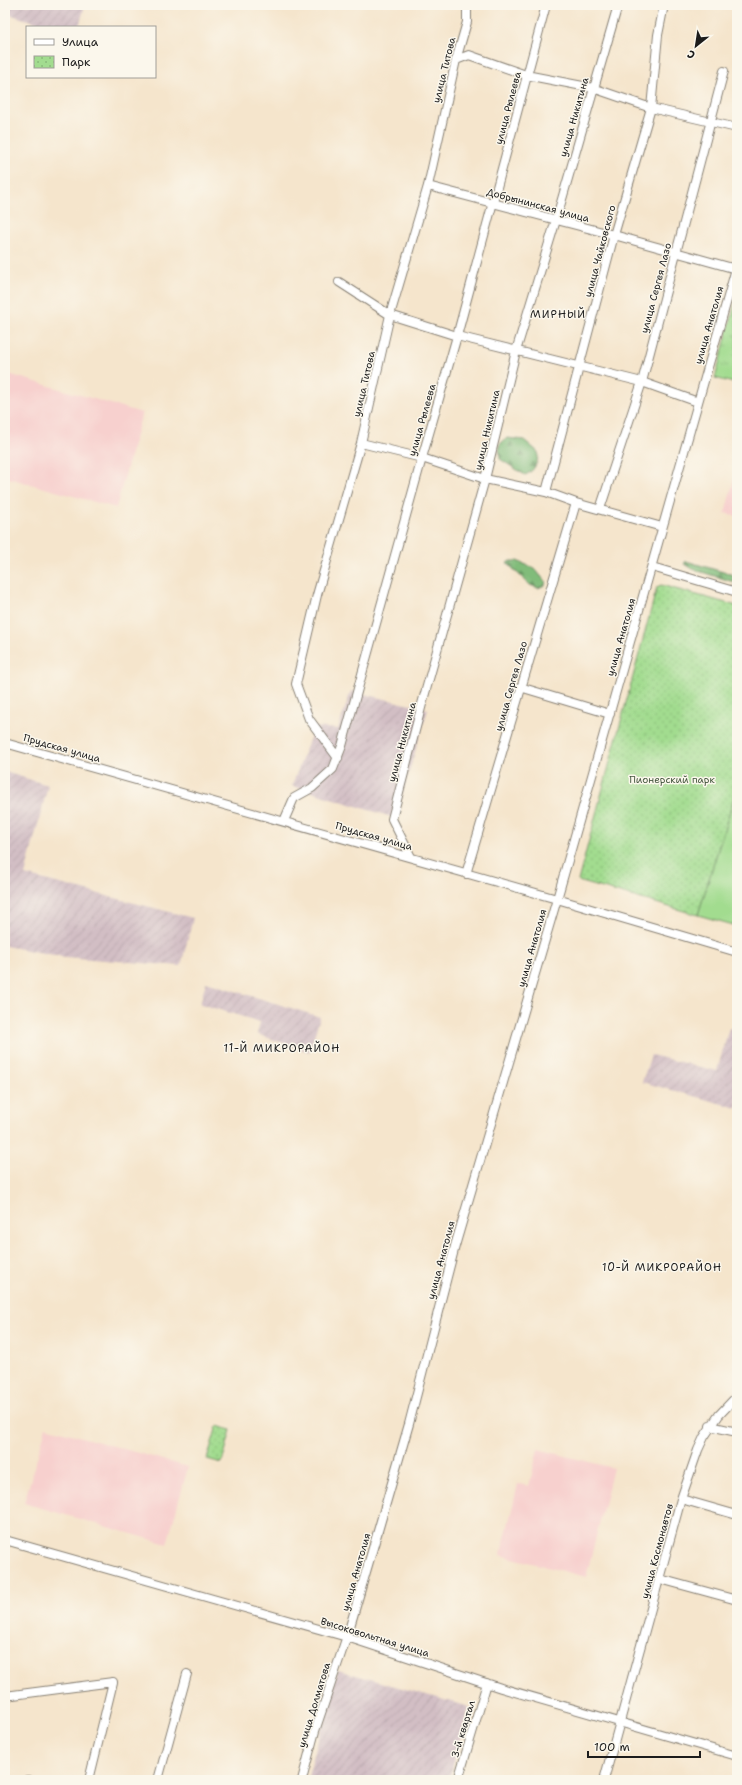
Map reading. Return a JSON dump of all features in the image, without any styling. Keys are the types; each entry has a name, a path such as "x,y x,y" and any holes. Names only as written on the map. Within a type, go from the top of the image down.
{"street":[{"name":"улица Титова","path":"338,758 309,719 296,684 317,595 361,444 390,315 428,186 456,60 467,22 467,8 464,5"},
{"name":"улица Рылеева","path":"284,821 294,798 312,788 334,769 338,758 457,336 546,5"},
{"name":"улица Никитина","path":"411,857 392,819 422,704 486,479 516,351 556,220 618,5"},
{"name":"улица Чайковского","path":"546,492 614,235 651,108 658,35 664,5"},
{"path":"456,60 469,55 526,75 593,88 651,108 737,128"},
{"name":"улица Сергея Лазо","path":"600,509 642,382 712,122 724,71"},
{"name":"Добрынинская улица","path":"428,186 736,267"},
{"name":"улица Анатолия","path":"347,1637 409,1424 455,1246 557,899 736,267"},
{"path":"339,282 390,315 457,336 642,382 698,402"},
{"path":"361,444 422,458 486,479 546,492 576,504 600,509 662,527"},
{"name":"улица Сергея Лазо","path":"466,874 520,687 576,504"},
{"path":"652,567 737,592"},
{"path":"520,687 610,714"},
{"name":"Прудская улица","path":"5,743 411,857 737,952"},
{"name":"улица Космонавтов","path":"604,1780 682,1499 698,1450 718,1414 737,1396"},
{"path":"710,1426 737,1432"},
{"path":"682,1499 737,1514"},
{"name":"Высоковольтная улица","path":"5,1540 347,1637 487,1683 737,1756"},
{"path":"660,1579 737,1600"},
{"name":"улица Долматова","path":"302,1780 318,1724 347,1637"},
{"path":"158,1780 187,1674"},
{"path":"5,1696 113,1682 89,1780"},
{"name":"3-й квартал","path":"458,1780 487,1683"}],"shaded area":[{"path":"5,5 85,5 79,26 48,26 5,13"},
{"path":"5,373 142,413 116,508 5,477"},
{"path":"737,469 737,516 725,513"},
{"path":"351,691 428,709 395,818 292,786 314,727 338,729"},
{"path":"5,772 48,785 25,875 193,918 181,966 65,957 5,946"},
{"path":"206,982 320,1017 309,1052 257,1034 260,1022 200,1004"},
{"path":"729,1028 737,1029 737,1108 642,1082 651,1055 717,1071"},
{"path":"46,1427 188,1467 167,1544 24,1503"},
{"path":"538,1449 613,1468 586,1577 501,1555 518,1484 529,1486"},
{"path":"338,1670 469,1707 449,1780 307,1780"}],"green space":[{"path":"737,297 737,384 715,378"},
{"path":"507,438 524,440 538,452 538,459 535,466 528,474 525,475 500,459 499,445"},
{"path":"510,561 517,561 534,568 546,582 545,585 538,588 530,585 507,563"},
{"path":"686,561 737,576 737,583 692,569 684,564"},
{"name":"Пионерский парк","path":"661,585 737,606 737,788 698,915 578,881 657,587"},
{"path":"737,788 737,926 698,915"},
{"path":"217,1426 231,1430 222,1463 207,1459"}],"district":[{"name":"МИРНЫЙ","path":"558,314"},
{"name":"11-Й МИКРОРАЙОН","path":"282,1048"},
{"name":"10-Й МИКРОРАЙОН","path":"662,1267"}]}
